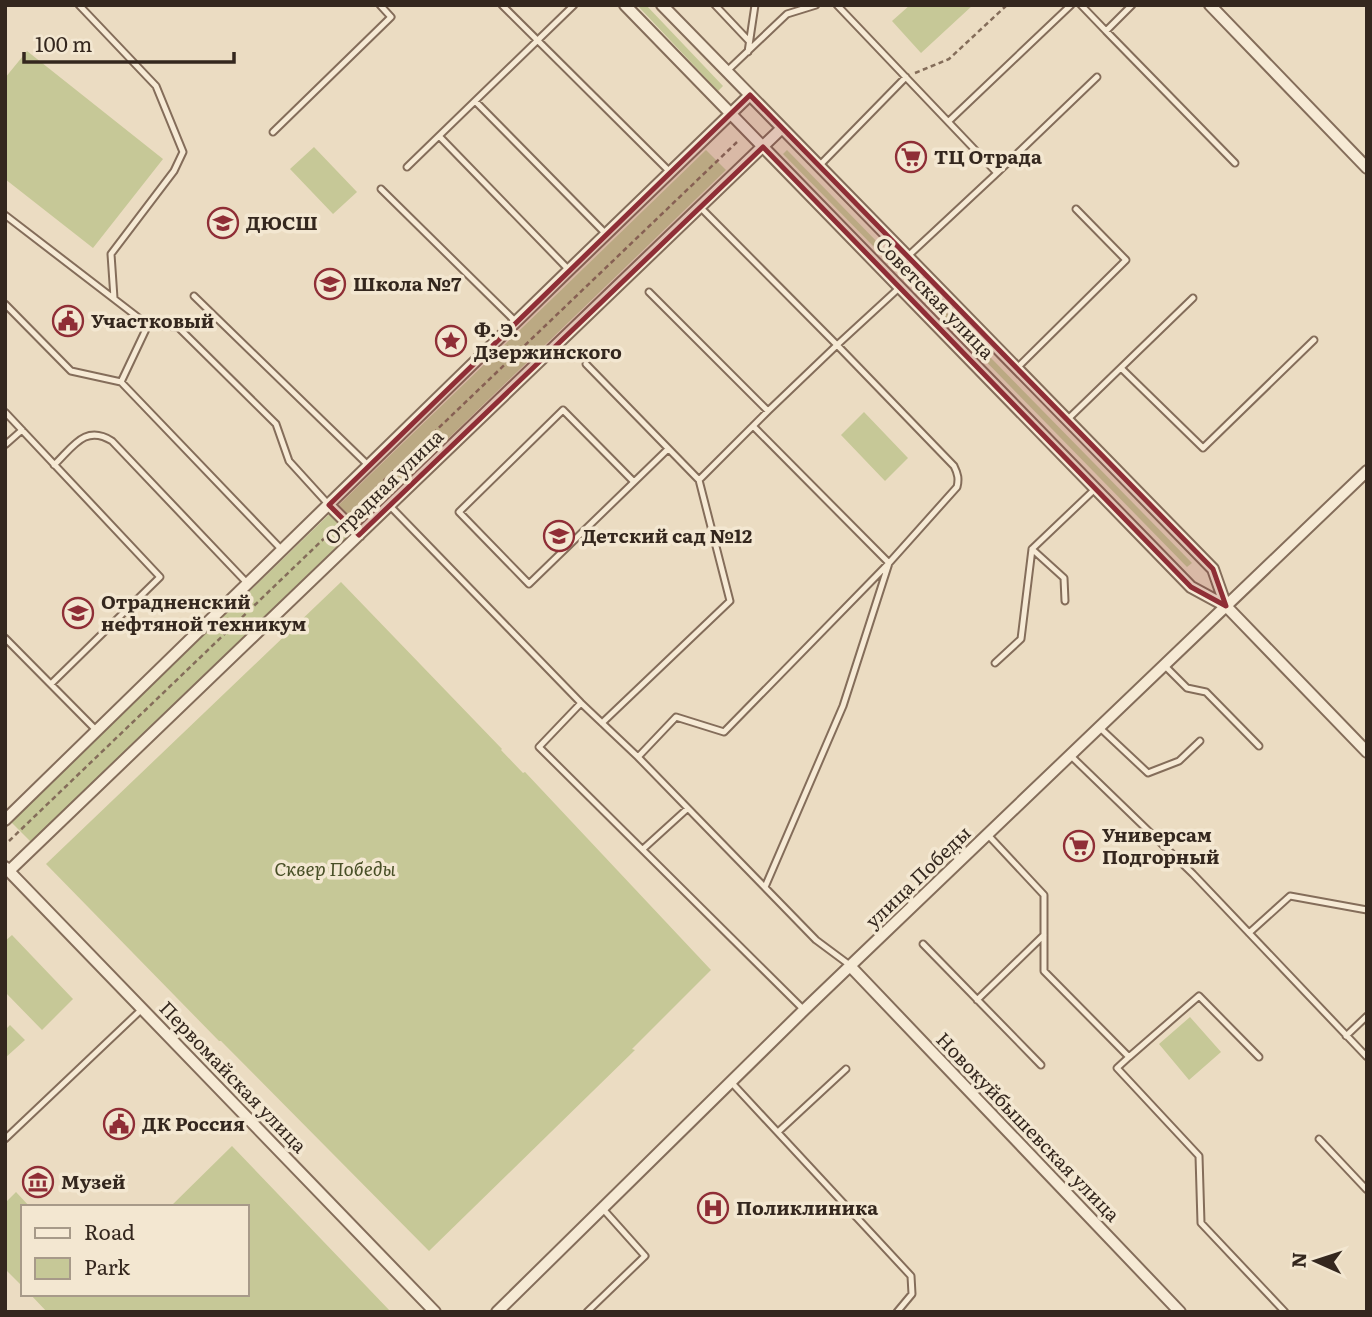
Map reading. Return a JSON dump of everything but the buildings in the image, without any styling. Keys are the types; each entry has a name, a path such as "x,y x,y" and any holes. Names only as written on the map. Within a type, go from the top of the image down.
{"street":[{"name":"Советская улица","path":"625,5 1191,587 1226,606 1367,752"},
{"name":"Советская улица","path":"662,5 1213,569 1226,606"},
{"path":"1210,5 1367,168"},
{"name":"Отрадная улица","path":"5,820 750,95"},
{"name":"Отрадная улица","path":"7,869 390,506 782,128"},
{"name":"улица Победы","path":"497,1312 804,1010 1367,471"},
{"path":"329,505 359,535"},
{"name":"Первомайская улица","path":"7,869 435,1312"},
{"name":"Новокуйбышевская улица","path":"851,967 1180,1312"}],"lane":[{"path":"79,5 156,86 183,152 174,171 111,254 114,298"},
{"path":"273,132 391,17 380,5"},
{"path":"502,5 670,173"},
{"path":"407,167 574,5"},
{"path":"715,5 750,41"},
{"path":"748,52 755,5"},
{"path":"727,71 787,14 816,5"},
{"path":"837,5 997,173"},
{"path":"948,121 1071,5"},
{"path":"1081,5 1235,163"},
{"path":"1106,31 1132,5"},
{"path":"819,166 906,77"},
{"path":"908,256 1097,77"},
{"path":"475,101 606,234"},
{"path":"439,136 569,270"},
{"path":"381,189 517,322"},
{"path":"638,757 676,717 724,732 889,563 957,487 959,480 954,466 700,207"},
{"path":"1017,368 1126,260 1076,208"},
{"path":"5,215 148,325 178,327 276,424 289,461 329,505"},
{"path":"699,480 836,345 900,287"},
{"path":"649,292 768,411"},
{"path":"194,296 369,466"},
{"path":"1067,420 1193,298"},
{"path":"5,304 71,371 121,382 282,550"},
{"path":"121,382 148,325"},
{"path":"1121,368 1203,448 1314,340"},
{"path":"586,364 699,480 730,601 603,723"},
{"path":"634,482 563,410 459,512 529,584 668,449"},
{"path":"5,412 160,577 51,684"},
{"path":"753,426 889,563"},
{"path":"5,445 22,430"},
{"path":"54,465 87,435 106,437 119,446 248,584"},
{"path":"995,663 1021,639 1032,549 1096,488"},
{"path":"390,506 816,940 851,967"},
{"path":"1032,549 1064,578 1065,601"},
{"path":"765,887 844,706 889,563"},
{"path":"5,638 97,731"},
{"path":"1164,666 1187,688 1206,692 1259,746"},
{"path":"582,703 539,747 804,1010"},
{"path":"1099,727 1148,773 1179,761 1200,741"},
{"path":"1070,755 1193,874 1367,1058"},
{"path":"643,849 687,809"},
{"path":"987,835 1044,895 1044,971 1129,1057"},
{"path":"1249,933 1290,896 1367,910"},
{"path":"977,1000 1044,935"},
{"path":"923,944 1041,1066"},
{"path":"1259,1057 1199,996 1117,1068 1199,1156 1201,1223 1285,1312"},
{"path":"5,1139 142,1009"},
{"path":"1346,1036 1367,1016"},
{"path":"778,1132 846,1069"},
{"path":"731,1082 911,1276 912,1294 897,1312"},
{"path":"1319,1139 1367,1190"},
{"path":"587,1312 645,1256 602,1209"}],"path":[{"path":"906,77 949,59 1007,5"},
{"path":"9,841 737,142"}],"highlighted area":[{"path":"750,95 1213,569 1226,606 1191,587 763,147 359,535 329,505"}],"green space":[{"path":"637,5 646,5 723,86 718,91"},
{"path":"910,5 973,5 921,53 892,21"},
{"path":"27,51 163,159 93,248 5,179 5,78"},
{"path":"314,147 357,192 333,214 290,169"},
{"path":"706,150 726,170 31,842 11,822"},
{"path":"787,150 1192,563 1187,567 783,154"},
{"path":"864,412 908,458 885,481 841,435"},
{"name":"Сквер Победы","path":"341,582 711,970 632,1049 635,1050 429,1251 46,864"},
{"path":"12,935 73,999 42,1030 5,992 5,941"},
{"path":"1190,1017 1221,1052 1189,1080 1159,1044"},
{"path":"10,1025 25,1040 5,1058 5,1030"},
{"path":"232,1146 391,1312 47,1312 32,1296 248,1296 248,1205 172,1205"},
{"path":"16,1192 28,1205 21,1205 21,1285 5,1269 5,1203"}],"place":[{"name":"ТЦ Отрада","path":"911,157"},
{"name":"ДЮСШ","path":"223,223"},
{"name":"Школа №7","path":"330,284"},
{"name":"Участковый","path":"68,321"},
{"name":"Ф. Э. Дзержинского","path":"451,341"},
{"name":"Детский сад №12","path":"559,536"},
{"name":"Отрадненский нефтяной техникум","path":"78,613"},
{"name":"Универсам Подгорный","path":"1079,846"},
{"name":"ДК Россия","path":"119,1124"},
{"name":"Музей","path":"38,1182"},
{"name":"Поликлиника","path":"713,1208"}]}
